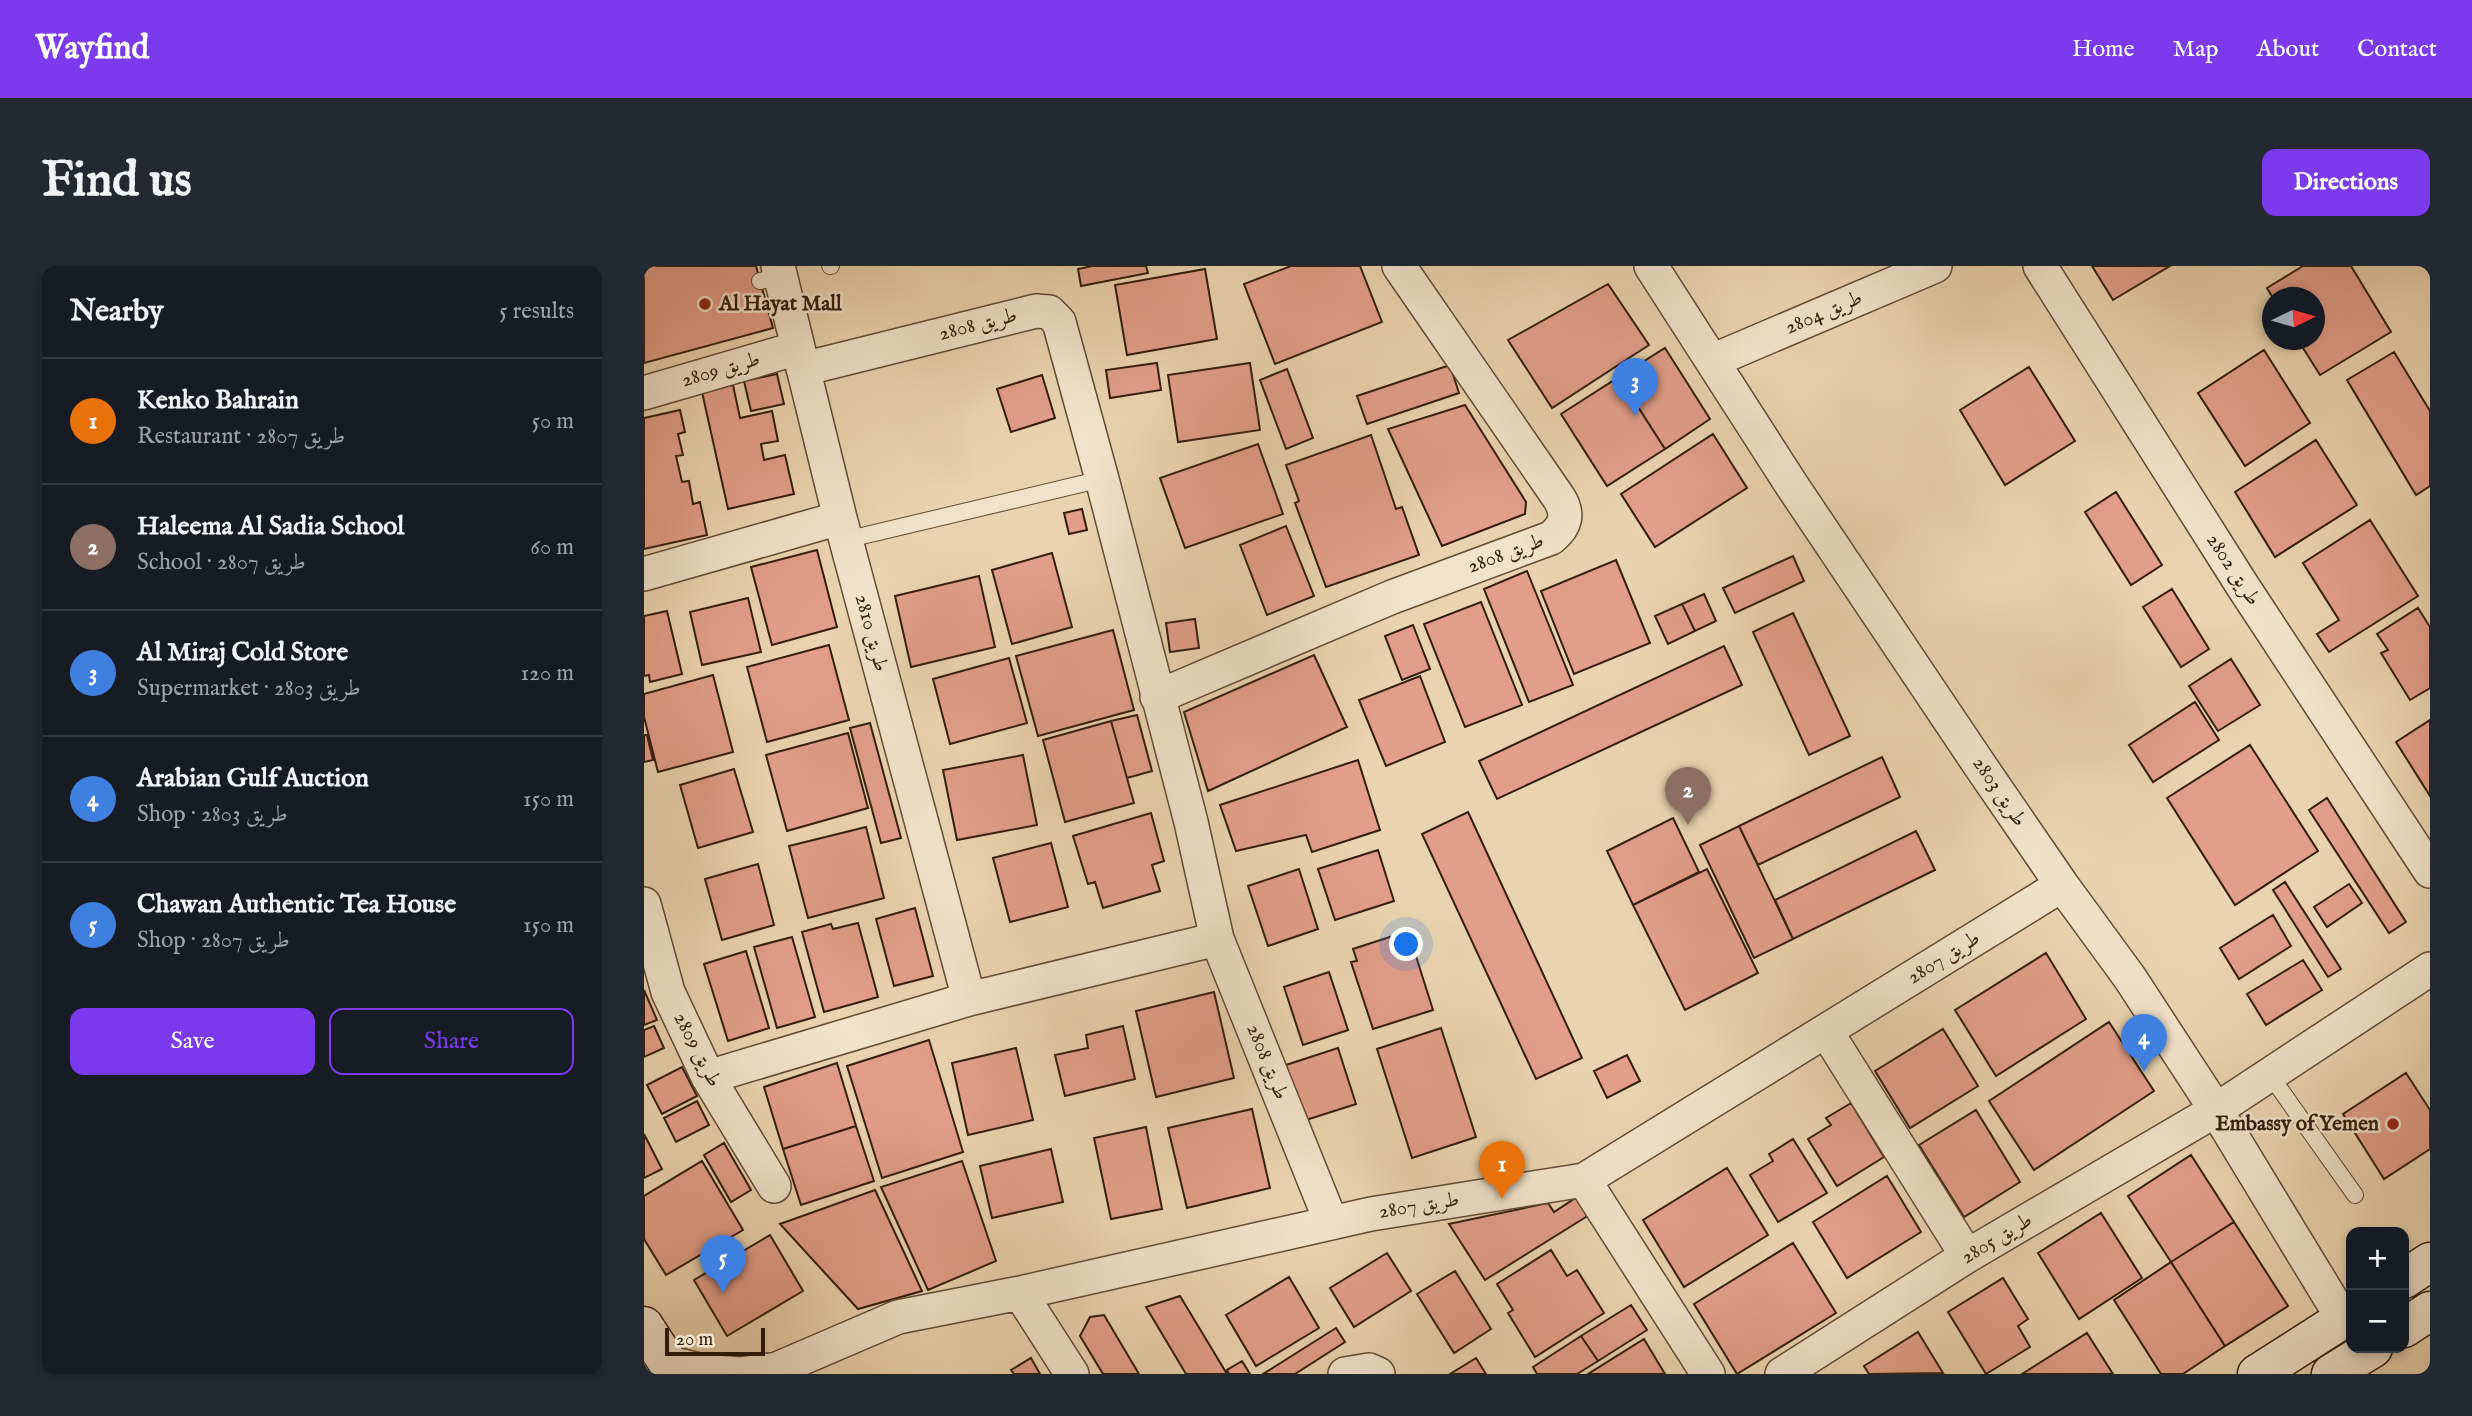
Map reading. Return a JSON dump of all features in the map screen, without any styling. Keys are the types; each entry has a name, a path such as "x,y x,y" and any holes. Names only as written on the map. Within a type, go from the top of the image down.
{"main road":[{"path":"2409,1276 2430,1262"},
{"path":"2409,1325 2430,1311"},
{"path":"2257,1374 2346,1318"},
{"path":"644,1326 671,1368"},
{"path":"2331,1374 2365,1353"}],"street":[{"name":"طريق 2808","path":"1157,697 1392,597 1551,538 1560,530 1565,520 1565,508 1559,498 1400,266"},
{"name":"طريق 2803","path":"1651,266 1791,484 2062,885 2130,978 2346,1315"},
{"name":"طريق 2804","path":"1712,360 1935,266"},
{"name":"طريق 2802","path":"2040,266 2242,585 2430,871"},
{"name":"طريق 2810","path":"773,274 800,358 842,529 969,999"},
{"name":"طريق 2808","path":"800,358 1036,311 1049,312 1059,322 1191,822 1217,939 1331,1222"},
{"name":"طريق 2809","path":"644,393 800,358"},
{"path":"644,574 842,529"},
{"name":"طريق 2807","path":"671,1368 740,1374 776,1372 898,1317 1020,1293 1331,1222 1584,1180 2062,885"},
{"name":"طريق 2809","path":"644,904 668,992 708,1077 774,1186"},
{"path":"708,1077 969,999 1217,939"},
{"path":"2216,1110 2430,970"},
{"path":"1826,1031 1967,1256"},
{"name":"طريق 2805","path":"1782,1374 1967,1256 2216,1110"},
{"path":"1584,1180 1708,1374"},
{"path":"1020,1293 1072,1374"},
{"path":"1345,1374 1369,1370 1378,1374"}],"lane":[{"path":"842,529 1102,479"},
{"path":"2270,1074 2355,1195"}],"building":[{"name":"Al Hayat Mall","path":"644,266 756,266 773,328 644,363"},
{"path":"1092,266 1146,266 1148,273 1081,286 1078,269"},
{"path":"1291,266 1360,266 1382,322 1275,364 1244,284"},
{"path":"2092,266 2170,266 2113,300"},
{"path":"2303,266 2351,266 2391,332 2320,375 2304,350 2325,350 2325,287 2269,287"},
{"path":"1205,269 1217,339 1127,355 1115,285"},
{"path":"1608,284 1649,345 1552,408 1508,340"},
{"path":"1665,348 1710,419 1665,449 1619,377"},
{"path":"2264,350 2310,423 2245,466 2198,393"},
{"path":"2394,352 2430,411 2430,486 2416,495 2347,380"},
{"path":"1157,363 1161,390 1110,398 1106,370"},
{"path":"1250,363 1260,430 1178,442 1168,375"},
{"path":"1450,365 1459,393 1367,424 1357,396"},
{"path":"2029,367 2075,441 2005,485 1960,410"},
{"path":"1287,369 1313,438 1286,449 1260,380"},
{"path":"777,374 784,404 751,411 744,381"},
{"path":"1042,375 1055,418 1011,432 997,389"},
{"path":"1619,377 1665,449 1607,486 1561,414"},
{"path":"733,385 740,418 772,411 778,441 761,444 764,460 785,455 794,494 728,509 702,392"},
{"path":"1465,405 1526,502 1525,514 1442,546 1388,429"},
{"path":"680,410 685,432 678,434 683,455 676,456 682,482 689,481 693,504 700,502 707,535 644,549 644,418"},
{"path":"1713,434 1747,488 1655,547 1621,494"},
{"path":"1371,435 1396,509 1402,507 1419,555 1326,587 1295,503 1299,501 1286,465"},
{"path":"2316,440 2357,505 2275,557 2235,492"},
{"path":"1258,444 1283,514 1185,548 1160,478"},
{"path":"2116,492 2162,565 2131,585 2085,512"},
{"path":"1082,509 1087,530 1069,534 1064,513"},
{"path":"2370,520 2418,596 2329,652 2317,634 2339,620 2303,563"},
{"path":"1286,526 1314,596 1267,615 1240,545"},
{"path":"817,550 837,627 772,645 751,567"},
{"path":"1052,553 1072,627 1012,644 992,570"},
{"path":"1793,556 1804,581 1735,613 1723,588"},
{"path":"1616,560 1650,643 1574,674 1541,591"},
{"path":"1527,571 1573,685 1529,702 1484,589"},
{"path":"979,576 995,647 911,667 895,596"},
{"path":"2172,589 2209,649 2181,667 2143,607"},
{"path":"1704,594 1716,621 1695,631 1682,604"},
{"path":"748,598 761,652 702,665 690,612"},
{"path":"1481,602 1522,705 1465,727 1424,624"},
{"path":"1682,604 1695,631 1668,644 1655,616"},
{"path":"2418,608 2430,627 2430,688 2410,700 2381,653 2388,650 2377,634"},
{"path":"667,611 682,674 650,682 649,675 644,676 644,616"},
{"path":"1793,613 1850,736 1809,755 1753,632"},
{"path":"1195,619 1199,648 1170,652 1166,623"},
{"path":"1413,625 1430,669 1402,680 1385,636"},
{"path":"1113,630 1134,710 1038,736 1016,656"},
{"path":"829,645 849,720 767,742 747,667"},
{"path":"1724,646 1742,685 1497,799 1479,761"},
{"path":"1314,655 1347,727 1208,791 1184,712"},
{"path":"1009,658 1027,723 950,744 933,679"},
{"path":"2231,659 2260,705 2218,731 2189,686"},
{"path":"713,675 733,752 658,772 644,717 644,694"},
{"path":"1420,676 1445,742 1386,766 1359,700"},
{"path":"2195,702 2219,740 2153,782 2129,745"},
{"path":"1137,715 1152,771 1127,778 1111,721"},
{"path":"2430,720 2430,796 2396,742"},
{"path":"1111,721 1134,803 1065,822 1043,740"},
{"path":"870,723 901,838 881,843 850,728"},
{"path":"848,733 868,808 787,831 766,755"},
{"path":"644,735 647,735 653,760 644,762"},
{"path":"2250,745 2318,851 2235,905 2167,798"},
{"path":"1023,755 1037,825 957,840 943,770"},
{"path":"1882,757 1900,797 1758,865 1739,826"},
{"path":"1358,760 1380,830 1312,852 1306,835 1236,851 1220,805"},
{"path":"734,769 753,832 698,848 680,785"},
{"path":"2327,798 2406,922 2389,933 2309,810"},
{"path":"1468,812 1582,1058 1536,1079 1422,834"},
{"path":"1151,813 1164,861 1152,865 1160,891 1103,908 1095,882 1088,884 1073,836"},
{"path":"1673,818 1699,872 1633,905 1607,851"},
{"path":"1739,826 1793,939 1754,958 1700,845"},
{"path":"866,827 884,898 808,918 789,846"},
{"path":"1916,831 1935,870 1793,939 1775,900"},
{"path":"1051,843 1068,907 1010,922 993,858"},
{"path":"1378,850 1394,901 1335,920 1318,869"},
{"path":"758,864 774,925 722,940 705,879"},
{"path":"1299,869 1318,929 1268,946 1248,886"},
{"path":"1707,869 1758,973 1685,1010 1633,905"},
{"path":"2285,882 2341,969 2328,977 2273,890"},
{"path":"2349,884 2362,903 2327,927 2314,907"},
{"path":"915,908 933,976 894,986 876,919"},
{"path":"2273,915 2291,946 2239,979 2220,948"},
{"path":"858,923 878,997 824,1012 802,932 831,924 833,929"},
{"path":"1408,931 1433,1010 1373,1029 1351,962 1357,961 1353,949"},
{"path":"792,937 815,1017 777,1028 754,947"},
{"path":"746,951 769,1028 728,1041 704,964"},
{"path":"2046,953 2086,1019 1996,1076 1955,1010"},
{"path":"2303,960 2322,990 2266,1025 2247,994"},
{"path":"1329,972 1348,1030 1303,1045 1284,987"},
{"path":"644,990 657,1020 644,1025"},
{"path":"1214,992 1234,1078 1156,1097 1136,1011"},
{"path":"2109,1022 2154,1091 2034,1170 1989,1101"},
{"path":"654,1026 664,1048 644,1057 644,1030"},
{"path":"1123,1026 1135,1079 1065,1096 1055,1055 1088,1048 1086,1035"},
{"path":"1441,1028 1476,1137 1412,1158 1377,1049"},
{"path":"1943,1029 1978,1086 1910,1128 1875,1071"},
{"path":"929,1040 963,1152 882,1178 847,1066"},
{"path":"1016,1048 1033,1120 968,1135 952,1063"},
{"path":"1338,1048 1356,1104 1303,1121 1286,1065"},
{"path":"1627,1055 1640,1081 1607,1098 1594,1071"},
{"path":"837,1063 856,1126 783,1149 764,1087"},
{"path":"682,1067 697,1096 662,1114 647,1085"},
{"path":"2406,1073 2430,1110 2430,1149 2384,1179 2343,1114"},
{"path":"697,1101 709,1125 676,1142 664,1118"},
{"path":"1851,1103 1884,1157 1837,1186 1808,1139 1831,1125 1826,1118"},
{"path":"1252,1109 1270,1188 1187,1208 1168,1128"},
{"path":"1976,1110 2020,1182 1964,1217 1919,1145"},
{"path":"856,1126 874,1181 801,1205 783,1149"},
{"path":"1146,1127 1162,1209 1111,1219 1094,1138"},
{"path":"644,1134 662,1169 644,1178"},
{"path":"1793,1139 1827,1193 1778,1222 1750,1175 1773,1161 1769,1154"},
{"path":"724,1143 751,1190 731,1202 704,1155"},
{"path":"1051,1149 1063,1202 992,1218 980,1166"},
{"path":"2191,1155 2234,1222 2171,1262 2128,1196"},
{"path":"702,1161 743,1230 666,1275 644,1239 644,1196"},
{"path":"962,1161 996,1261 928,1290 881,1187"},
{"path":"1727,1168 1768,1235 1684,1287 1643,1220"},
{"path":"1887,1176 1921,1232 1847,1278 1813,1222"},
{"path":"875,1190 922,1291 858,1309 780,1224"},
{"path":"1577,1197 1589,1215 1485,1280 1449,1224 1548,1203 1554,1212"},
{"path":"2101,1213 2142,1278 2079,1319 2038,1253"},
{"path":"2234,1222 2288,1306 2225,1346 2171,1262"},
{"path":"770,1235 803,1291 727,1336 694,1280"},
{"path":"1793,1243 1836,1313 1737,1374 1694,1304"},
{"path":"1551,1250 1567,1276 1577,1270 1604,1313 1535,1357 1508,1313 1513,1310 1497,1284"},
{"path":"1387,1253 1411,1291 1354,1327 1330,1288"},
{"path":"2171,1262 2225,1346 2183,1374 2161,1374 2114,1300"},
{"path":"1455,1271 1491,1329 1454,1353 1417,1294"},
{"path":"1289,1277 1319,1328 1256,1366 1226,1315"},
{"path":"2003,1278 2028,1319 2018,1326 2030,1347 1986,1374 1948,1312"},
{"path":"1180,1296 1227,1374 1186,1374 1146,1307"},
{"path":"1631,1305 1647,1330 1598,1361 1581,1336"},
{"path":"1104,1315 1139,1374 1103,1374 1080,1336 1090,1317"},
{"path":"1336,1328 1345,1342 1295,1374 1263,1374"},
{"path":"1918,1332 1943,1373 1869,1374 1864,1366"},
{"path":"2087,1333 2113,1374 2022,1374"},
{"path":"1581,1336 1598,1361 1577,1374 1537,1374 1533,1367"},
{"path":"1644,1339 1665,1374 1588,1374"},
{"path":"1031,1358 1040,1374 1014,1374 1011,1370"},
{"path":"1476,1358 1486,1374 1450,1374"},
{"path":"1242,1361 1250,1374 1229,1374 1227,1370"}],"place":[{"name":"Al Hayat Mall","path":"705,304"},
{"name":"Al Miraj Cold Store","path":"1635,416"},
{"name":"Haleema Al Sadia School","path":"1688,825"},
{"name":"Arabian Gulf Auction","path":"2144,1072"},
{"name":"Embassy of Yemen","path":"2393,1124"},
{"name":"Kenko Bahrain","path":"1502,1199"},
{"name":"Chawan Authentic Tea House","path":"723,1293"}]}
